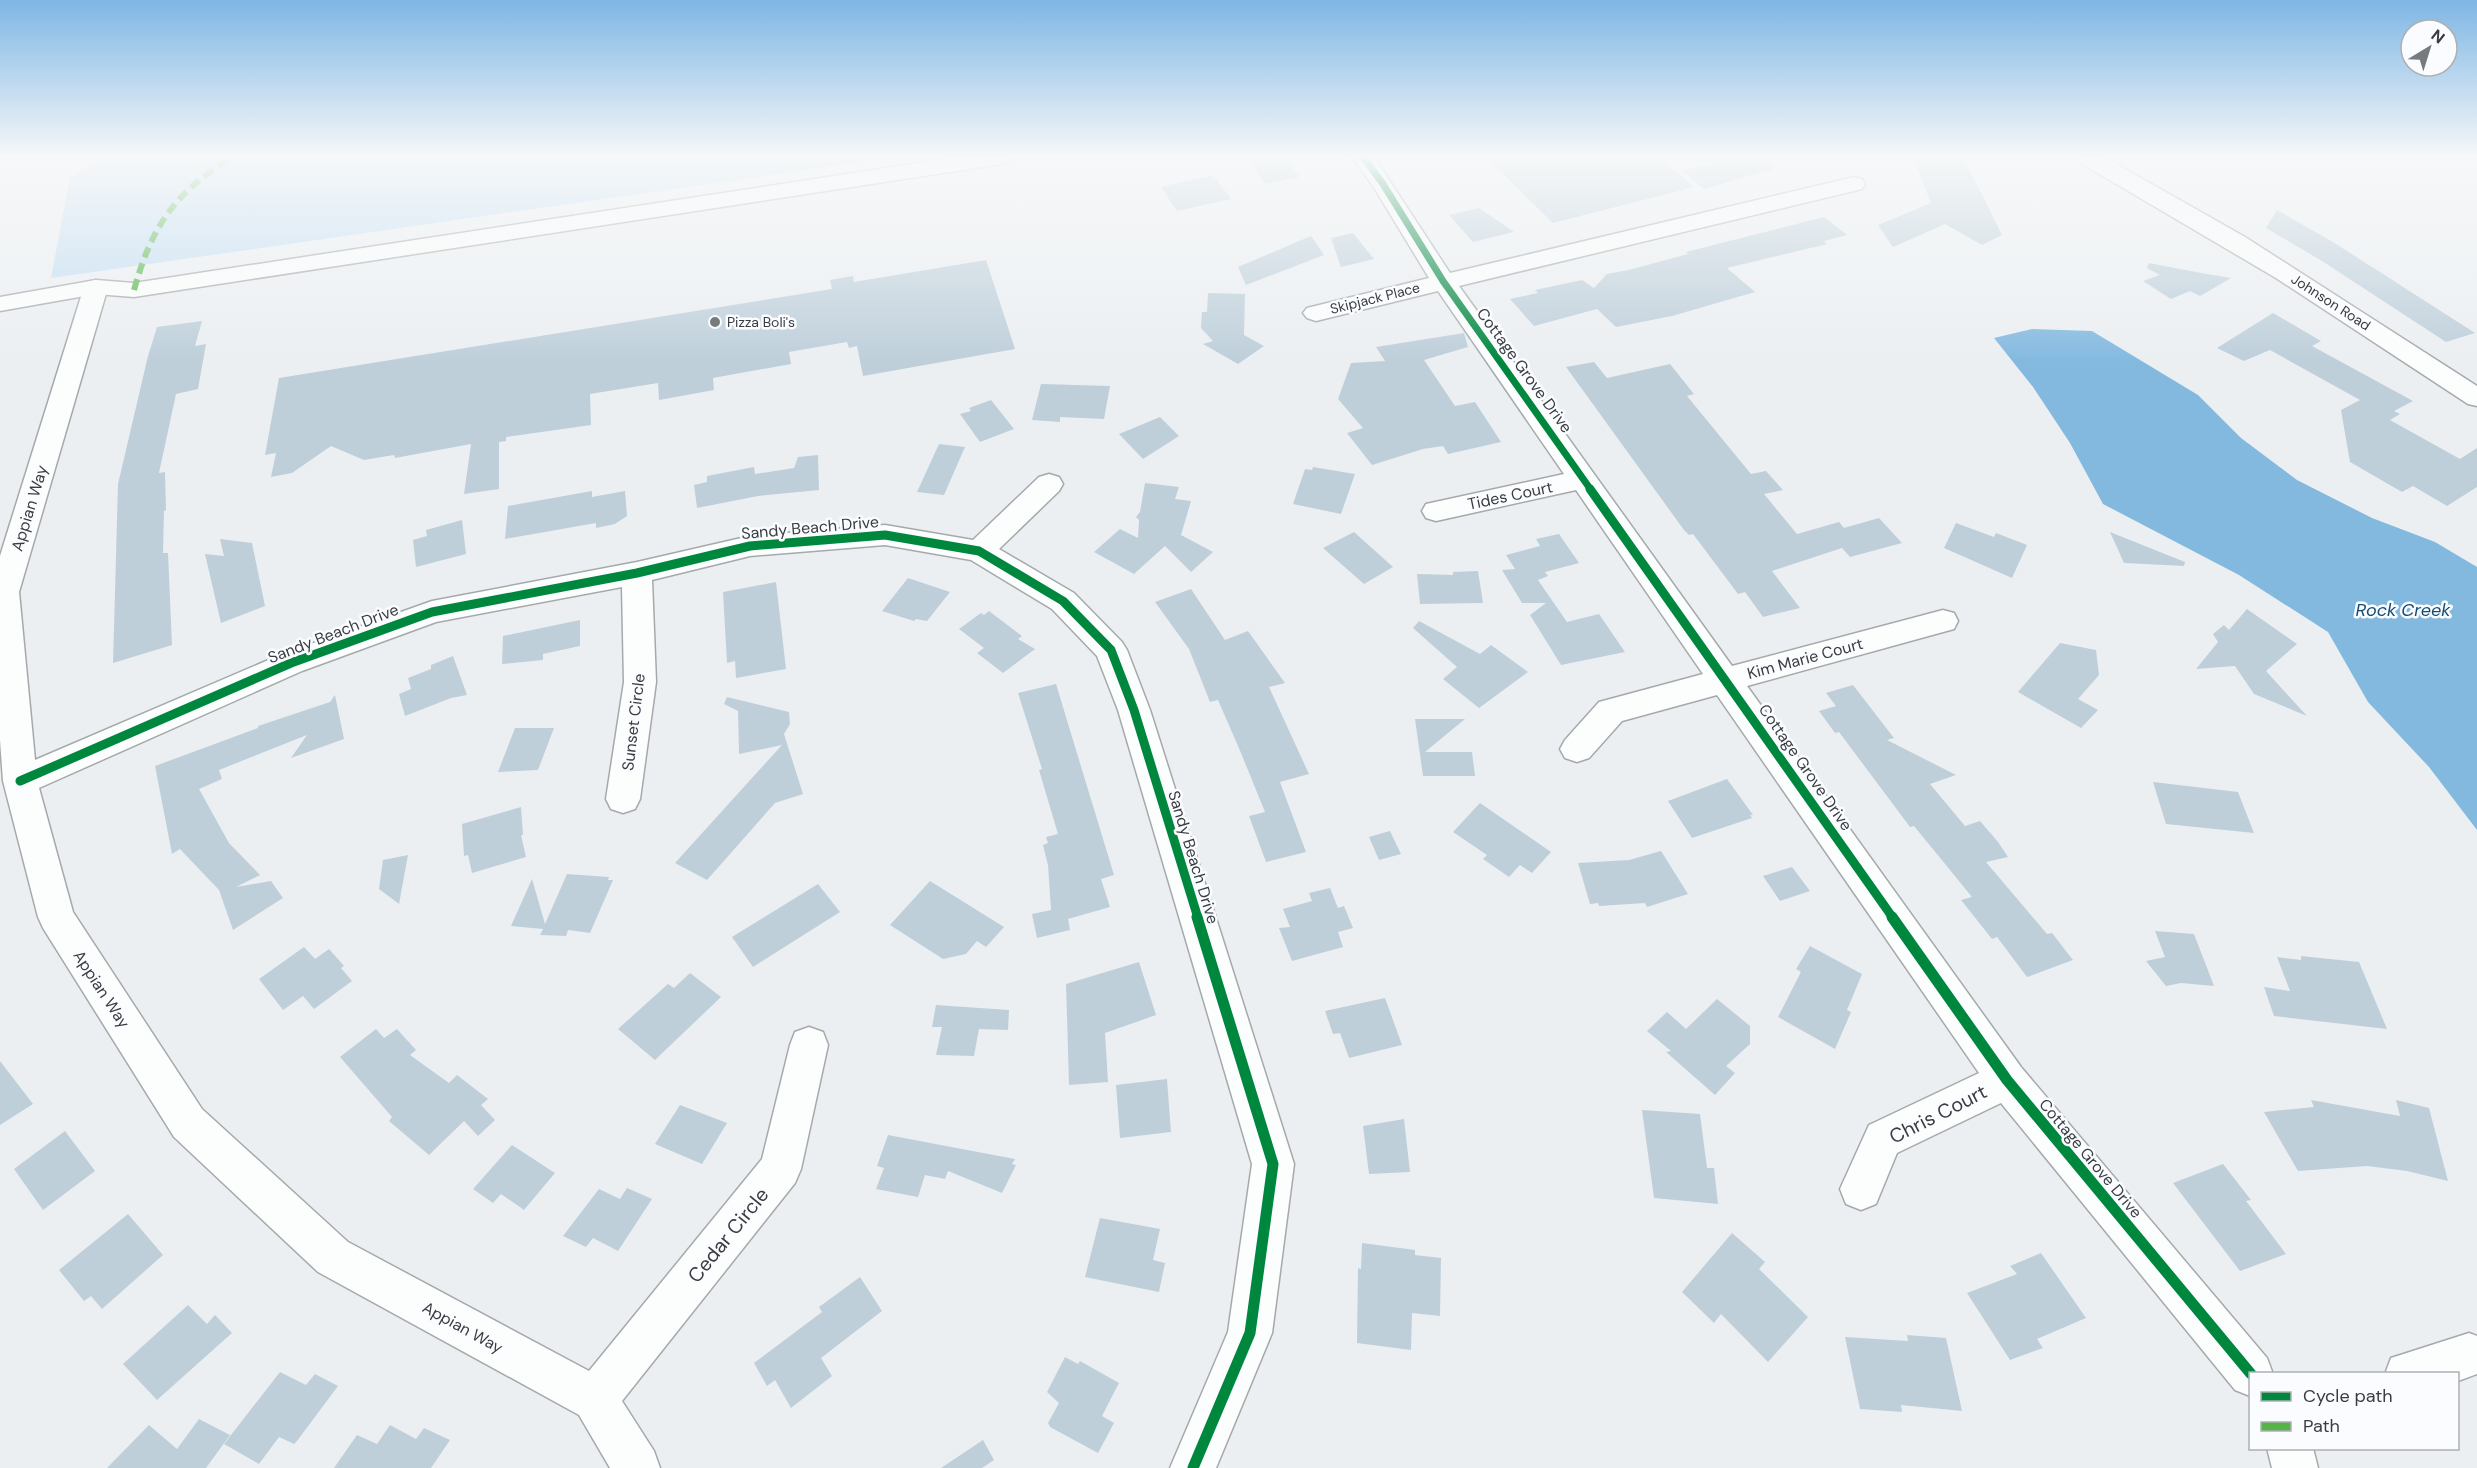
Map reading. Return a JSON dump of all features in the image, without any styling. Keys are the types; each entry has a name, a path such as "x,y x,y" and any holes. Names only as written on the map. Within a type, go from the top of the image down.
{"street":[{"path":"0,304 96,287 134,290 555,226"},
{"name":"Cottage Grove Drive","path":"1409,226 1443,281 2007,1080 2249,1372"},
{"name":"Skipjack Place","path":"1316,312 1678,226"},
{"name":"Johnson Road","path":"2208,226 2331,301 2477,398"},
{"name":"Appian Way","path":"96,287 2,593 20,781 56,917 188,1123 333,1257 595,1399"},
{"name":"Tides Court","path":"1436,511 1584,479"},
{"path":"979,551 1049,484"},
{"name":"Sandy Beach Drive","path":"20,781 291,663 432,612 637,573 750,546 885,535 979,551 1063,601 1111,650 1134,710 1273,1164 1250,1333 1193,1468"},
{"name":"Sunset Circle","path":"623,799 640,682 637,573"},
{"name":"Kim Marie Court","path":"1577,749 1611,711 1943,621"},
{"name":"Cedar Circle","path":"595,1399 780,1169 809,1045"},
{"name":"Chris Court","path":"1861,1189 1883,1138 2007,1080"},
{"path":"2414,1372 2469,1355"},
{"path":"595,1399 637,1468"},
{"path":"2290,1450 2295,1468"}],"shaded area":[{"path":"61,226 418,226 51,278"}],"water":[{"name":"Rock Creek","path":"2032,329 2092,331 2198,395 2241,438 2297,480 2372,518 2435,542 2477,567 2477,830 2429,767 2368,702 2328,632 2239,575 2103,504 2070,443 2033,387 1994,338"}],"building":[{"path":"1458,226 1505,226 1514,232 1473,242"},
{"path":"1790,226 1835,226 1847,235 1824,241 1827,244 1727,268 1755,292 1672,316 1616,327 1597,309 1534,326 1510,299 1538,293 1535,290 1582,280 1594,288 1607,274 1688,254 1686,252"},
{"path":"1878,226 1942,226 1893,247"},
{"path":"1948,226 1997,226 2002,235 1982,245"},
{"path":"2268,226 2304,226 2475,333 2446,342 2322,261 2266,228"},
{"path":"1353,233 1374,259 1341,267 1331,238"},
{"path":"1311,236 1324,255 1246,285 1238,267"},
{"path":"986,260 1015,349 863,376 857,346 849,348 847,342 789,352 791,364 713,378 714,390 659,400 658,383 590,394 591,425 506,437 506,441 499,442 499,489 464,494 471,444 395,458 394,455 364,460 331,446 292,473 271,477 276,453 265,455 279,378 832,289 830,280 853,276 854,282"},
{"path":"2149,263 2231,278 2200,296 2190,291 2171,299 2143,281 2160,275 2147,268"},
{"path":"1208,293 1245,294 1244,335 1264,346 1238,364 1203,344 1213,341 1201,328 1202,312 1207,312"},
{"path":"2273,313 2321,341 2312,346 2413,401 2394,411 2400,414 2390,420 2460,459 2477,448 2477,487 2447,506 2413,486 2402,492 2350,462 2341,410 2360,400 2270,350 2244,361 2217,348"},
{"path":"202,321 195,346 206,344 198,389 176,394 159,473 165,472 166,510 164,511 163,553 168,553 172,645 113,663 118,484 148,356 157,327"},
{"path":"1464,333 1468,347 1424,360 1455,406 1475,402 1501,442 1448,454 1443,446 1423,449 1372,465 1347,433 1363,428 1338,399 1351,363 1385,361 1376,347"},
{"path":"1594,362 1607,378 1670,364 1694,394 1687,396 1751,474 1766,471 1783,490 1764,494 1797,534 1839,522 1844,528 1879,518 1902,543 1850,557 1842,548 1772,571 1800,608 1763,617 1745,592 1738,594 1693,534 1689,535 1684,530 1566,367"},
{"path":"1041,384 1110,386 1104,419 1060,417 1060,422 1032,420"},
{"path":"991,400 1014,429 980,442 960,414"},
{"path":"1160,417 1179,436 1143,459 1119,434"},
{"path":"939,444 965,447 944,495 917,492"},
{"path":"818,455 819,490 758,496 697,508 694,485 707,482 707,476 754,467 755,474 794,468 798,457"},
{"path":"1313,467 1355,474 1341,514 1293,504 1305,469 1312,470"},
{"path":"1145,483 1179,487 1175,499 1191,501 1181,535 1213,552 1191,572 1165,546 1134,574 1094,552 1120,529 1138,538 1139,520 1136,517 1140,512"},
{"path":"592,491 592,497 625,491 627,516 615,524 596,528 596,523 505,539 508,506"},
{"path":"462,520 466,554 416,567 413,540 427,536 426,530"},
{"path":"1956,523 1994,537 1996,533 2027,545 2012,578 1944,548"},
{"path":"1354,532 1393,567 1364,584 1323,548"},
{"path":"2110,532 2185,562 2184,566 2124,563"},
{"path":"1559,534 1579,563 1545,572 1548,576 1538,580 1567,622 1599,614 1625,652 1561,665 1530,615 1546,603 1522,603 1502,570 1515,569 1506,555 1540,546 1536,539"},
{"path":"220,539 252,543 265,606 221,623 205,554 224,556"},
{"path":"1478,571 1483,603 1420,604 1417,574 1453,575 1453,572"},
{"path":"908,578 950,592 927,621 916,619 914,621 882,611"},
{"path":"776,582 786,669 736,678 735,661 727,663 723,592"},
{"path":"1191,589 1225,640 1248,631 1285,683 1269,687 1309,774 1280,782 1306,852 1266,862 1249,816 1265,812 1241,753 1218,700 1210,702 1189,649 1155,602"},
{"path":"2247,609 2297,644 2266,671 2307,716 2254,694 2235,666 2196,669 2218,642 2213,634 2224,625 2229,630"},
{"path":"989,611 1022,636 1018,639 1035,649 1003,673 977,653 984,648 959,629 981,613 984,615"},
{"path":"580,620 580,646 543,654 543,660 502,664 503,636"},
{"path":"1419,621 1480,654 1491,645 1528,672 1479,708 1443,679 1457,667 1413,628"},
{"path":"2060,643 2096,650 2099,675 2078,699 2098,710 2081,728 2018,692"},
{"path":"453,656 467,695 451,698 405,716 399,694 411,689 408,678 431,669 431,665"},
{"path":"1056,684 1114,875 1101,879 1110,907 1068,919 1070,930 1037,938 1032,914 1051,910 1048,865 1043,845 1048,843 1046,837 1058,834 1039,770 1042,769 1018,693"},
{"path":"1853,685 1894,738 1887,740 1956,775 1930,784 1965,826 1980,821 1998,842 2008,857 1986,862 2047,934 2052,933 2073,960 2027,977 1997,937 1992,939 1961,900 1972,897 1914,826 1910,827 1839,732 1835,733 1819,711 1836,706 1826,693"},
{"path":"335,695 344,739 291,758 307,735 219,770 222,779 199,789 229,843 260,875 236,887 271,881 283,898 233,930 219,890 180,849 172,854 155,766 258,728 258,726 330,702"},
{"path":"727,697 789,712 790,724 784,734 803,794 775,803 707,880 675,863 782,745 739,754 738,711 724,704"},
{"path":"1415,719 1465,719 1425,752 1472,752 1475,776 1423,776"},
{"path":"515,728 554,728 538,770 498,772"},
{"path":"1727,779 1753,815 1750,815 1752,818 1692,838 1668,801"},
{"path":"2153,782 2238,792 2254,833 2166,824"},
{"path":"1480,803 1551,852 1532,873 1520,865 1509,877 1483,859 1487,855 1453,832"},
{"path":"521,807 523,835 521,835 526,857 472,873 468,855 464,856 462,824"},
{"path":"1390,831 1401,854 1379,860 1369,837"},
{"path":"1661,851 1688,894 1647,907 1645,903 1599,906 1598,903 1590,904 1578,863 1629,860"},
{"path":"408,855 399,904 379,889 383,860"},
{"path":"1792,867 1810,891 1780,901 1763,876"},
{"path":"567,874 609,877 608,880 613,880 590,933 568,930 566,936 540,935 543,929 511,926 532,879 545,924"},
{"path":"930,881 1004,927 986,947 977,941 966,954 943,959 890,925"},
{"path":"818,884 840,912 753,967 732,937"},
{"path":"1330,888 1338,908 1344,906 1353,928 1338,932 1343,947 1292,961 1279,928 1290,927 1283,909 1312,901 1309,893"},
{"path":"2155,931 2194,934 2214,986 2181,983 2166,986 2146,961 2165,957"},
{"path":"1810,946 1862,974 1847,1010 1851,1012 1835,1049 1778,1017 1801,972 1796,969"},
{"path":"304,947 315,959 329,949 344,966 341,968 352,981 314,1009 303,996 283,1010 259,979"},
{"path":"2301,956 2359,962 2387,1029 2274,1016 2264,987 2290,991 2277,957 2301,960"},
{"path":"1139,962 1156,1015 1105,1033 1108,1082 1069,1085 1066,984"},
{"path":"690,973 721,997 655,1060 618,1029 668,984 674,988"},
{"path":"1385,998 1402,1045 1349,1058 1340,1033 1333,1034 1325,1011"},
{"path":"1717,999 1750,1026 1750,1044 1726,1066 1735,1073 1715,1095 1666,1052 1671,1051 1647,1031 1667,1012 1686,1029"},
{"path":"936,1005 1009,1010 1008,1030 979,1029 974,1056 936,1055 942,1027 932,1027"},
{"path":"376,1029 384,1038 397,1029 416,1050 410,1055 449,1083 457,1075 488,1099 481,1105 495,1120 478,1136 464,1121 429,1155 389,1121 392,1117 340,1057"},
{"path":"0,1061 33,1104 0,1125"},
{"path":"1167,1079 1171,1132 1120,1138 1116,1085"},
{"path":"2311,1100 2400,1116 2396,1100 2429,1108 2448,1181 2407,1171 2367,1166 2298,1171 2264,1112 2314,1107"},
{"path":"680,1105 727,1123 702,1164 655,1144"},
{"path":"1642,1110 1700,1114 1707,1168 1714,1168 1718,1204 1654,1198"},
{"path":"1404,1119 1410,1172 1369,1174 1363,1126"},
{"path":"65,1131 95,1171 43,1210 14,1169"},
{"path":"888,1135 1015,1159 1012,1164 1016,1165 1002,1193 948,1171 945,1179 925,1175 918,1197 876,1189 884,1168 877,1166"},
{"path":"512,1145 555,1173 524,1210 501,1194 493,1203 473,1189"},
{"path":"2223,1164 2251,1200 2246,1201 2286,1254 2240,1271 2173,1183"},
{"path":"627,1188 652,1199 618,1251 593,1238 586,1247 563,1236 599,1189 620,1199"},
{"path":"128,1214 163,1255 102,1309 91,1296 84,1301 59,1270"},
{"path":"1100,1218 1160,1229 1153,1260 1165,1263 1159,1292 1085,1277"},
{"path":"1732,1233 1765,1262 1759,1269 1808,1317 1768,1362 1721,1314 1714,1323 1682,1292"},
{"path":"1362,1243 1415,1250 1415,1255 1441,1258 1440,1316 1412,1313 1411,1350 1357,1343 1358,1268 1361,1269"},
{"path":"2041,1253 2086,1318 2037,1339 2043,1348 2010,1360 1967,1293 2017,1274 2010,1266"},
{"path":"860,1277 882,1311 821,1358 832,1376 791,1408 775,1380 767,1386 754,1363 822,1312 819,1307"},
{"path":"188,1305 207,1324 215,1315 232,1333 157,1400 123,1364"},
{"path":"1907,1335 1946,1338 1962,1411 1901,1405 1902,1412 1860,1409 1845,1337 1908,1341"},
{"path":"1065,1357 1078,1364 1080,1361 1119,1383 1102,1416 1114,1423 1098,1453 1050,1427 1048,1423 1059,1403 1047,1392"},
{"path":"280,1372 306,1385 315,1374 338,1386 294,1444 279,1437 259,1464 224,1444"},
{"path":"199,1419 230,1435 206,1468 107,1468 149,1425 177,1449"},
{"path":"390,1425 416,1439 424,1428 450,1440 431,1468 334,1468 357,1435 377,1444"},
{"path":"983,1440 994,1460 982,1468 941,1468"}],"marked path":[{"path":"134,290 140,267 158,226"}],"cycle path":[{"path":"1409,226 1443,281 2007,1080 2249,1372"},
{"path":"20,781 291,663 432,612 637,573 750,546 885,535 979,551 1063,601 1111,650 1134,710 1273,1164 1250,1333 1193,1468"}],"place":[{"name":"Pizza Boli's","path":"715,322"}]}
